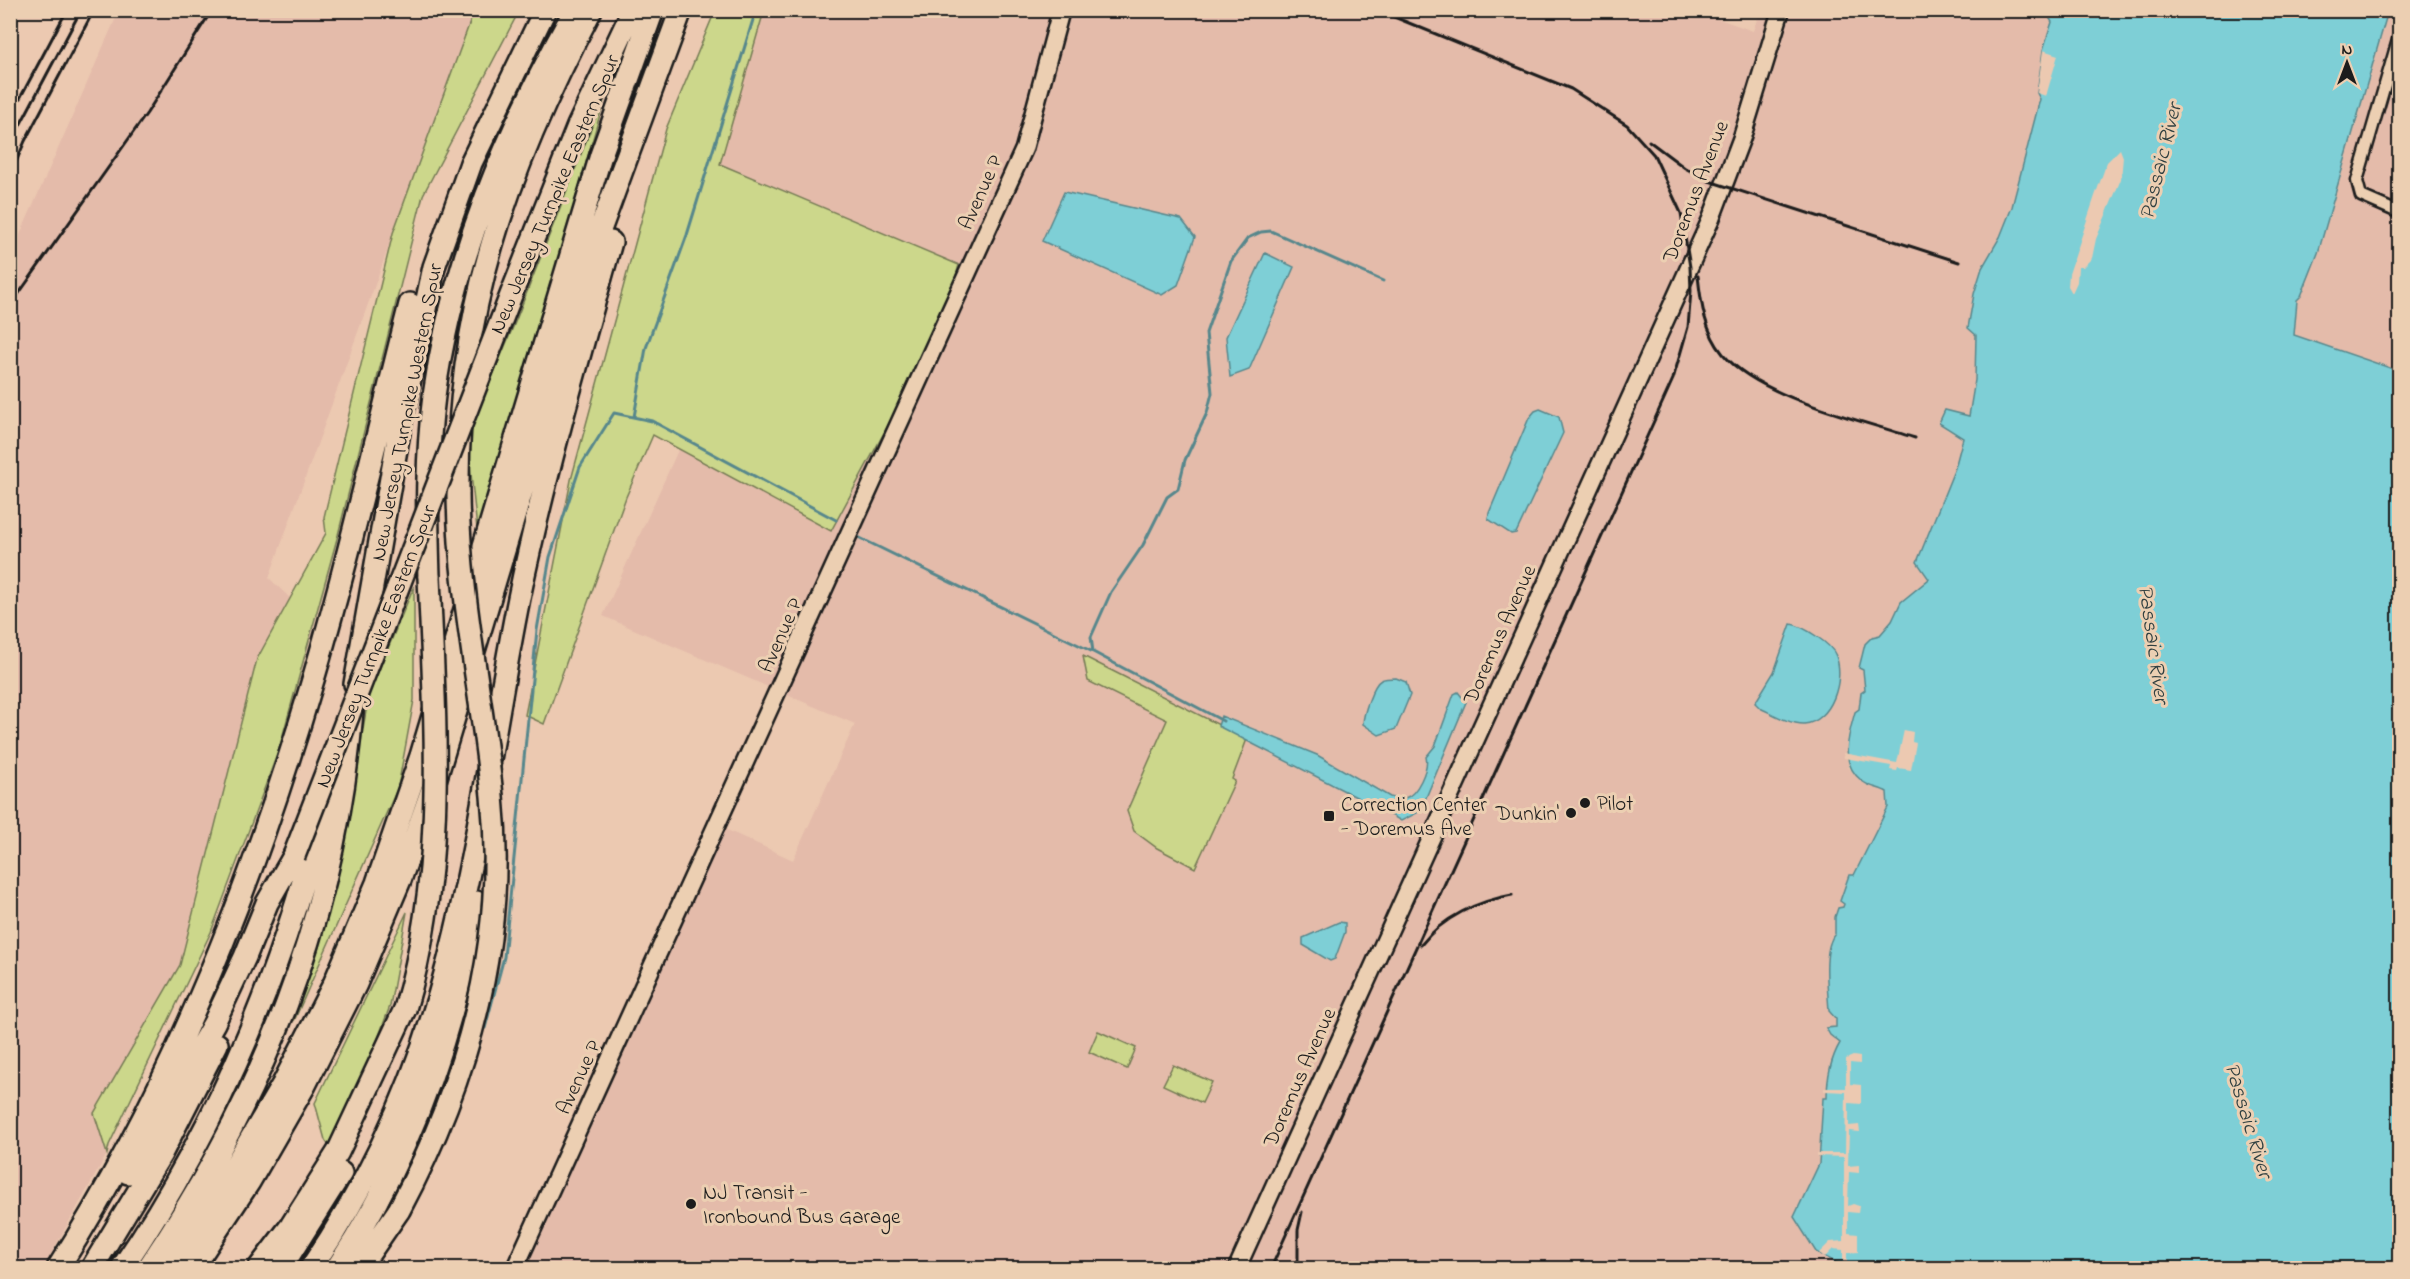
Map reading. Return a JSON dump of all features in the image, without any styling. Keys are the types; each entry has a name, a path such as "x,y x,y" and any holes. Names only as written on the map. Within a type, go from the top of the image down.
{"highway":[{"name":"New Jersey Turnpike Western Spur","path":"122,1269 194,1152 228,1083 264,1002 306,878 354,691 418,331 434,267 465,178 510,78 545,10"},
{"name":"New Jersey Turnpike Western Spur","path":"281,1269 327,1198 359,1138 391,1064 422,943 434,837 435,721 429,577 429,465 440,354 454,289 474,225 498,164 575,10"},
{"path":"359,1269 399,1209 434,1140 465,1058 485,972 494,906 492,797 465,600 458,494 463,378 473,315 488,252 531,133 591,10"},
{"name":"New Jersey Turnpike Eastern Spur","path":"266,916 294,856 578,126 633,10"},
{"name":"New Jersey Turnpike Eastern Spur","path":"167,1269 222,1188 283,1084 334,984 377,883 418,767 601,155 653,10"},
{"path":"192,1269 249,1182 305,1085 356,984 400,880 435,781 600,230 681,10"},
{"path":"311,1269 354,1199 380,1150 407,1088 437,1003 465,893 513,630 544,485 613,236 625,167"},
{"path":"58,1269 108,1183 160,1081 201,991 246,878 290,754 319,660 423,255 465,178"},
{"path":"337,1269 380,1197 407,1142 432,1077 456,999 474,918 511,690 513,630"},
{"name":"New Jersey Turnpike Western Spur","path":"148,1269 233,1129 262,1069 291,997 314,922 333,837 349,750 354,691"},
{"path":"70,1269 117,1193 214,1023 266,916"},
{"path":"92,1269 139,1192 192,1095 230,1015 266,916"},
{"name":"New Jersey Turnpike Western Spur","path":"259,1269 304,1207 338,1152 405,1009"}],"street":[{"name":"Avenue P","path":"515,1269 1024,149 1061,10"},
{"name":"Doremus Avenue","path":"1237,1269 1707,230 1742,137 1781,10"},
{"path":"2400,33 2357,181 2361,196 2400,213"}],"shaded area":[{"path":"1694,10 1753,31 1760,11 2057,11 2043,50 2040,98 2012,207 2000,237 1982,268 1974,294 1968,327 1976,335 1975,380 1969,417 1946,429 1963,437 1955,468 1917,562 1929,579 1901,602 1892,621 1880,635 1872,637 1865,644 1861,655 1865,690 1861,693 1859,709 1848,735 1846,753 1849,768 1863,782 1887,792 1889,807 1840,901 1844,904 1843,908 1835,917 1835,935 1829,940 1829,1011 1836,1019 1836,1027 1827,1028 1830,1035 1840,1043 1831,1063 1827,1080 1827,1099 1823,1099 1819,1164 1794,1217 1841,1268 514,1268 716,825 793,860 855,724 603,616 679,448 831,531 958,265 720,164 764,11"},
{"path":"119,11 474,11 269,578 291,599 257,659 180,965 95,1113 107,1154 43,1268 11,1268 11,255"},
{"path":"2388,11 2399,11 2399,371 2294,336 2297,300 2301,296 2318,253"}],"green space":[{"path":"474,11 519,11 423,195 338,535 279,749 211,932 109,1145 107,1154 94,1113 180,965 257,659 326,533 324,517 393,233"},
{"path":"715,11 764,11 720,164 959,265 941,327 831,531 653,435 626,497 544,724 525,715 571,480 666,129"},
{"path":"609,83 478,538 467,437 516,320"},
{"path":"414,586 414,700 398,787 294,1021 337,878 369,694"},
{"path":"1083,656 1247,739 1232,779 1235,781 1195,868 1157,848 1134,831 1127,811 1167,720 1088,681"},
{"path":"407,912 390,1006 374,1049 329,1146 325,1140 315,1103"},
{"path":"1098,1031 1136,1048 1127,1069 1089,1052"},
{"path":"1173,1065 1212,1082 1202,1103 1163,1085"}],"water":[{"name":"Passaic River","path":"2057,10 2388,11 2318,253 2301,296 2297,300 2294,335 2399,371 2399,1268 1841,1268 1841,1265 1816,1252 1794,1217 1819,1164 1823,1098 1827,1098 1830,1069 1840,1043 1830,1035 1826,1028 1836,1027 1836,1019 1829,1011 1827,971 1828,949 1835,934 1835,917 1838,908 1843,907 1844,904 1840,901 1849,875 1854,875 1888,807 1887,792 1862,781 1850,766 1848,758 1850,731 1855,712 1859,709 1861,693 1865,690 1863,670 1859,668 1865,644 1872,637 1880,635 1892,621 1901,602 1929,579 1917,562 1955,468 1963,438 1939,423 1945,410 1969,416 1975,380 1976,335 1968,328 1974,294 1982,268 2000,237 2012,207 2040,99 2037,93 2043,50 2052,22 2050,19"},
{"path":"1064,192 1181,219 1195,237 1178,285 1162,295 1042,241"},
{"path":"1265,253 1294,267 1249,370 1230,377 1226,337"},
{"path":"1540,409 1559,417 1563,433 1516,533 1511,534 1488,519 1489,513 1529,418"},
{"path":"1791,624 1809,632 1829,646 1836,656 1838,665 1837,687 1829,708 1822,716 1804,724 1781,718 1760,708 1755,703 1774,672"},
{"path":"1396,678 1406,682 1410,695 1396,729 1379,735 1363,724 1363,720 1372,693 1378,683 1384,679"},
{"path":"1458,692 1466,702 1425,800 1417,813 1401,821 1379,808 1369,810 1368,804 1364,801 1218,726 1221,716 1317,755 1390,797 1403,799 1418,787 1426,768 1426,757 1435,746 1454,694"},
{"path":"1339,922 1345,923 1345,932 1335,959 1330,961 1303,945 1303,938"}],"pier":[{"path":"2043,50 2058,55 2046,96 2037,93"},
{"path":"2120,149 2123,157 2121,179 2096,239 2092,258 2083,267 2078,267 2077,282 2072,293 2068,286 2069,274 2107,162"},
{"path":"1904,730 1913,732 1912,742 1916,743 1911,770 1898,768 1897,771 1890,770 1891,766 1844,758 1843,753 1897,763"},
{"path":"1853,1056 1860,1057 1860,1064 1850,1063 1850,1084 1861,1085 1861,1104 1849,1103 1849,1126 1859,1125 1860,1132 1849,1131 1848,1166 1859,1165 1859,1173 1849,1172 1848,1206 1853,1204 1859,1206 1858,1213 1848,1212 1848,1233 1858,1234 1858,1252 1847,1253 1847,1268 1843,1268 1843,1250 1833,1249 1825,1257 1819,1253 1830,1242 1844,1241 1844,1157 1817,1156 1817,1153 1845,1153 1846,1092 1824,1091 1824,1088 1846,1088 1846,1059"}],"waterway":[{"path":"634,417 646,348 687,235 756,10"},
{"path":"1223,721 1093,652 1091,637 1111,592 1143,545 1167,497 1178,489 1185,460 1207,413 1212,393 1206,333 1231,261 1248,238 1261,232 1271,231 1383,281"},
{"path":"485,1028 504,957 537,630 550,557 580,467 614,413 652,421 836,520"},
{"path":"858,537 1093,652"}],"railway":[{"path":"10,117 67,10"},
{"path":"10,144 81,10"},
{"path":"10,176 25,141 94,10"},
{"path":"10,306 147,113 212,10"},
{"path":"1271,1268 1673,379 1688,327 1690,267 1681,213 1654,155 1627,125 1571,89 1377,10"},
{"path":"1649,141 1685,168 1709,181 1959,262"},
{"path":"1698,276 1702,307 1712,336 1723,354 1740,370 1761,383 1813,406 1915,438"},
{"path":"1421,945 1450,918 1487,901 1512,895"},
{"path":"1298,1268 1298,1230 1302,1212"}],"place":[{"name":"Pilot","path":"1585,803"},
{"name":"Dunkin'","path":"1571,813"},
{"name":"Correction Center - Doremus Ave","path":"1329,816"},
{"name":"NJ Transit - Ironbound Bus Garage","path":"691,1204"}]}
